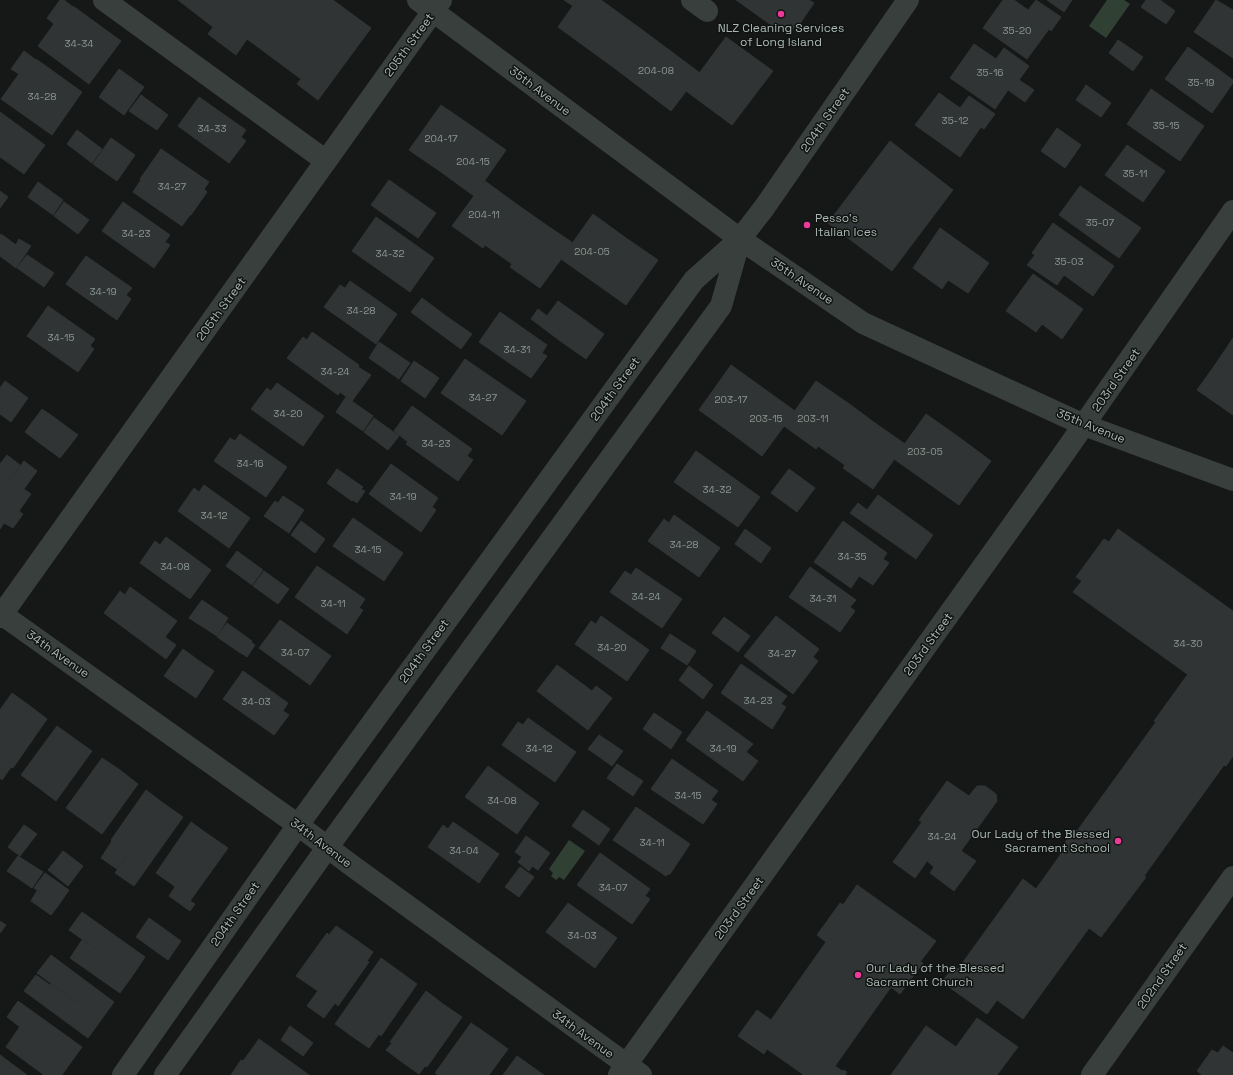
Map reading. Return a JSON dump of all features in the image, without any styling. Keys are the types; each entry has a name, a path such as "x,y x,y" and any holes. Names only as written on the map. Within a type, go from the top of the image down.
{"street":[{"path":"104,0 326,161"},
{"name":"204th Street","path":"122,1075 298,825 694,280 740,239 764,208 908,0"},
{"name":"205th Street","path":"1,615 326,161 430,4"},
{"name":"35th Avenue","path":"430,4 740,239 863,323 1084,425 1233,480"},
{"name":"203rd Street","path":"629,1072 1233,211"},
{"name":"204th Street","path":"165,1075 327,848 722,306 740,239"},
{"name":"34th Avenue","path":"1,615 298,825 629,1072"},
{"name":"202nd Street","path":"1092,1075 1233,877"}],"shaded area":[{"path":"1107,0 1124,0 1130,4 1106,38 1089,26"},
{"path":"569,840 585,851 564,880 559,877 556,880 551,876 553,873 549,869"}],"building":[{"path":"60,0 64,0 73,6 121,41 89,84 38,46 54,24 47,18"},
{"path":"178,0 333,0 371,28 318,100 297,84 301,79 247,39 236,55 208,34 213,27"},
{"path":"564,0 577,0 573,6"},
{"path":"577,0 601,0 641,29 613,67 558,27"},
{"name":"NLZ Cleaning Services of Long Island","path":"736,0 809,0 814,3 797,28 795,26 790,34 775,24 774,27"},
{"path":"1003,0 1014,0 1028,10 1036,0 1061,17 1051,31 1049,29 1027,59 983,28"},
{"path":"1047,0 1072,0 1064,12"},
{"path":"1146,0 1160,0 1175,11 1166,24 1141,7"},
{"path":"1216,0 1233,10 1233,58 1194,32"},
{"path":"641,29 700,73 671,111 613,67"},
{"path":"726,37 773,71 732,125 686,91"},
{"path":"1118,40 1143,57 1133,71 1109,53"},
{"path":"974,44 996,59 1004,48 1029,66 1019,80 1034,90 1025,102 1008,90 995,109 950,78"},
{"path":"1188,47 1233,80 1233,83 1212,113 1165,79"},
{"path":"24,51 82,92 52,135 1,99 19,74 11,69"},
{"path":"119,69 144,87 124,115 99,97"},
{"path":"1086,85 1111,103 1101,117 1076,100"},
{"path":"1151,89 1204,126 1180,161 1127,124"},
{"path":"939,93 960,108 969,96 995,114 984,129 981,127 960,157 915,125"},
{"path":"141,95 168,115 157,130 129,111"},
{"path":"199,97 246,130 241,137 246,141 229,163 178,126"},
{"path":"441,105 473,127 441,172 409,150"},
{"path":"0,112 45,145 24,174 0,157"},
{"path":"473,127 506,150 474,196 441,172"},
{"path":"1057,128 1081,145 1065,168 1041,151"},
{"path":"77,130 102,149 92,163 67,144"},
{"path":"111,138 135,155 117,181 93,164"},
{"path":"890,141 953,190 892,271 828,223"},
{"path":"1127,145 1165,171 1143,202 1105,175"},
{"path":"161,149 209,182 204,189 207,192 182,226 133,192 141,180 140,179"},
{"path":"389,180 436,213 418,238 371,205"},
{"path":"485,181 515,203 483,248 452,226"},
{"path":"38,182 63,200 53,215 28,197"},
{"path":"1080,186 1141,228 1119,258 1059,215"},
{"path":"0,191 8,197 0,208"},
{"path":"64,202 89,220 78,234 54,216"},
{"path":"123,202 170,235 165,242 170,245 154,268 102,231"},
{"path":"515,203 542,222 512,264 485,245"},
{"path":"593,214 626,238 595,283 561,259"},
{"path":"376,217 434,258 410,292 352,251"},
{"path":"542,222 573,243 540,288 510,267"},
{"path":"1053,223 1114,266 1093,296 1064,275 1057,285 1027,265 1035,255 1032,253"},
{"path":"940,228 989,263 968,293 948,280 942,289 913,268"},
{"path":"1,234 16,245 19,239 31,246 16,268 0,256"},
{"path":"626,238 658,260 626,305 595,283"},
{"path":"27,255 54,273 44,287 17,268"},
{"path":"86,256 132,288 126,295 131,299 117,320 66,284"},
{"path":"1033,274 1083,309 1062,339 1042,324 1036,332 1006,311"},
{"path":"350,281 397,314 376,344 324,307 340,285 345,288"},
{"path":"422,298 446,316 435,330 411,312"},
{"path":"558,301 582,318 563,343 531,319 538,309 547,316"},
{"path":"48,306 95,339 90,346 94,349 78,372 27,336"},
{"path":"500,312 547,345 542,353 547,356 531,378 479,342"},
{"path":"446,316 472,334 461,349 435,330"},
{"path":"582,318 604,334 586,359 563,343"},
{"path":"312,332 371,375 352,401 340,392 338,395 287,358 303,337 307,340"},
{"path":"1233,338 1233,373 1217,362"},
{"path":"379,342 410,363 399,379 369,358"},
{"path":"465,359 526,401 502,435 441,393"},
{"path":"414,361 439,378 425,398 401,381"},
{"path":"1217,362 1233,373 1233,415 1197,390"},
{"path":"731,365 763,388 731,433 699,410"},
{"path":"5,381 16,389 0,412 0,388"},
{"path":"816,381 848,403 816,449 784,426"},
{"path":"277,383 324,416 303,446 251,409 267,388 271,391"},
{"path":"763,388 795,411 762,456 731,433"},
{"path":"16,389 28,398 11,422 0,414 0,412"},
{"path":"346,397 373,416 363,431 336,412"},
{"path":"848,403 875,423 845,465 818,446"},
{"path":"412,406 472,449 467,456 473,460 458,481 406,444 408,442 394,431"},
{"path":"42,409 55,418 38,442 25,432"},
{"path":"926,414 960,438 928,483 894,459"},
{"path":"55,418 78,435 60,458 38,442"},
{"path":"374,418 399,436 388,450 364,432"},
{"path":"875,423 905,444 873,489 843,468"},
{"path":"240,434 287,467 266,497 214,461 230,438 235,441"},
{"path":"960,438 991,461 959,505 928,483"},
{"path":"696,451 760,497 738,527 674,482"},
{"path":"7,455 20,465 0,493 0,464"},
{"path":"24,461 37,471 24,489 31,494 19,511 23,514 13,528 4,523 0,529 0,493"},
{"path":"391,464 438,498 432,507 436,510 421,532 369,494"},
{"path":"337,469 363,487 361,489 365,491 357,503 327,483"},
{"path":"789,469 815,488 797,512 771,493"},
{"path":"204,485 250,518 229,548 178,511 194,488 199,492"},
{"path":"878,495 933,535 916,559 850,513 858,503 867,510"},
{"path":"283,496 304,510 289,533 264,516 275,501 278,503"},
{"path":"674,515 720,548 699,577 648,541 664,519 669,523"},
{"path":"353,518 403,553 384,581 333,546"},
{"path":"301,521 325,539 315,553 291,535"},
{"path":"843,521 887,553 883,559 889,563 873,585 859,576 851,588 814,562"},
{"path":"745,529 771,548 761,563 735,544"},
{"path":"1118,529 1233,611 1233,707 1073,592 1082,581 1076,577 1104,539 1109,542"},
{"path":"166,537 211,570 190,599 140,563 155,541 160,545"},
{"path":"237,551 263,570 252,585 226,566"},
{"path":"317,566 365,599 359,608 363,610 347,634 295,597"},
{"path":"810,567 856,600 850,607 855,611 840,632 789,597"},
{"path":"636,568 682,599 662,628 610,592 625,571 631,575"},
{"path":"264,571 289,589 278,604 253,586"},
{"path":"130,587 177,621 165,637 176,645 166,659 104,613 120,591 125,595"},
{"path":"202,600 228,618 217,636 189,618"},
{"path":"601,616 649,650 627,681 575,644 591,621 596,624"},
{"path":"776,616 819,649 813,657 818,661 793,694 744,656"},
{"path":"724,617 750,636 738,652 712,633"},
{"path":"280,620 331,656 310,685 259,648"},
{"path":"227,623 252,641 251,642 255,645 247,657 217,637"},
{"path":"670,634 696,651 687,665 661,648"},
{"path":"183,649 198,660 180,687 164,676"},
{"path":"198,660 214,671 196,698 180,687"},
{"path":"741,664 787,696 781,704 786,707 772,729 721,693"},
{"path":"557,665 592,691 596,686 612,698 588,730 537,691"},
{"path":"689,666 713,685 703,699 679,680"},
{"path":"243,671 288,703 283,711 289,715 274,735 223,699"},
{"name":"Our Lady of the Blessed Sacrament School","path":"1188,674 1233,707 1233,756 1226,766 1224,765 1144,876 1146,877 1101,937 1089,928 1023,1019 997,1000 987,1014 942,982 954,966 958,969 1023,879 1036,889 1061,854 1058,852 1075,829 1077,831 1156,722 1154,721"},
{"path":"12,693 30,706 0,749 0,710"},
{"path":"30,706 47,719 13,768 11,767 2,780 0,778 0,749"},
{"path":"707,711 753,744 746,752 758,761 743,781 686,740"},
{"path":"654,713 682,732 671,749 643,729"},
{"path":"528,718 576,752 555,782 502,745 518,722 523,725"},
{"path":"57,726 75,739 39,788 21,775"},
{"path":"599,735 623,751 612,766 588,749"},
{"path":"75,739 92,751 56,801 39,788"},
{"path":"102,758 120,770 84,821 66,808"},
{"path":"672,759 718,791 711,800 717,804 703,824 651,789"},
{"path":"617,764 643,781 633,796 607,778"},
{"path":"488,766 539,803 517,834 465,797"},
{"path":"120,770 138,784 102,834 84,821"},
{"path":"947,781 969,796 977,786 985,786 996,794 997,801 961,851 976,861 954,891 930,873 934,867 927,861 915,878 893,862 922,822 919,820"},
{"path":"146,790 163,803 117,869 101,858 112,841 111,840"},
{"path":"163,803 183,817 134,886 115,873"},
{"path":"636,807 690,844 670,874 666,876 613,840"},
{"path":"583,810 610,829 599,845 572,826"},
{"path":"191,822 209,835 173,885 156,873"},
{"path":"453,822 499,854 479,883 428,847 443,825 448,829"},
{"path":"24,825 37,834 20,856 8,847"},
{"path":"209,835 228,848 190,901 195,904 190,911 169,896 175,887 173,885"},
{"path":"526,836 550,853 538,870 532,866 529,871 518,862 522,857 515,852"},
{"path":"63,851 83,866 68,886 48,870"},
{"path":"600,853 650,889 645,896 650,899 632,924 577,885"},
{"path":"18,856 43,872 32,888 7,871"},
{"path":"520,867 534,877 519,897 505,887"},
{"path":"45,873 69,890 58,906 34,888"},
{"name":"Our Lady of the Blessed Sacrament Church","path":"857,885 936,941 920,962 923,963 900,994 891,987 835,1066 842,1071 847,1072 845,1075 804,1075 767,1049 764,1054 738,1036 757,1010 771,1020 826,942 817,935 840,903 843,905"},
{"path":"37,891 58,906 51,915 31,901"},
{"path":"568,903 617,938 595,968 546,932"},
{"path":"82,912 145,957 133,975 69,930"},
{"path":"149,918 181,941 168,960 136,937"},
{"path":"0,921 6,925 0,933"},
{"path":"336,926 355,939 318,991 296,976 327,933 329,935"},
{"path":"355,939 373,952 367,961 369,962 338,1006 335,1003 324,1018 307,1006"},
{"path":"82,940 133,975 120,993 70,958"},
{"path":"51,955 114,1002 101,1020 37,973"},
{"path":"381,958 399,971 353,1037 335,1024"},
{"path":"399,971 417,984 381,1036 379,1034 369,1048 353,1037"},
{"path":"36,975 101,1020 88,1038 24,991"},
{"path":"426,991 443,1004 402,1062 386,1050"},
{"path":"18,1001 82,1047 69,1065 19,1028 20,1027 7,1017"},
{"path":"443,1004 462,1017 427,1067 425,1066 419,1074 402,1062"},
{"path":"977,1018 1018,1047 997,1075 891,1075 926,1026 956,1047"},
{"path":"471,1023 490,1036 461,1075 438,1075 435,1073"},
{"path":"290,1026 313,1043 303,1056 281,1040"},
{"path":"19,1028 69,1065 62,1075 44,1075 6,1047"},
{"path":"490,1036 508,1049 489,1075 461,1075"},
{"path":"259,1039 309,1075 271,1075 246,1057"},
{"path":"1223,1046 1233,1053 1233,1075 1202,1075 1197,1071 1212,1050 1218,1053"},
{"path":"0,1055 27,1075 0,1075"},
{"path":"517,1056 534,1068 530,1075 503,1075"},
{"path":"246,1057 271,1075 231,1075 241,1060 243,1061"},
{"path":"534,1068 544,1075 530,1075"}],"place":[{"name":"NLZ Cleaning Services of Long Island","path":"781,14"},
{"name":"Pesso's Italian Ices","path":"807,225"},
{"name":"Our Lady of the Blessed Sacrament School","path":"1118,841"},
{"name":"Our Lady of the Blessed Sacrament Church","path":"858,975"}]}
